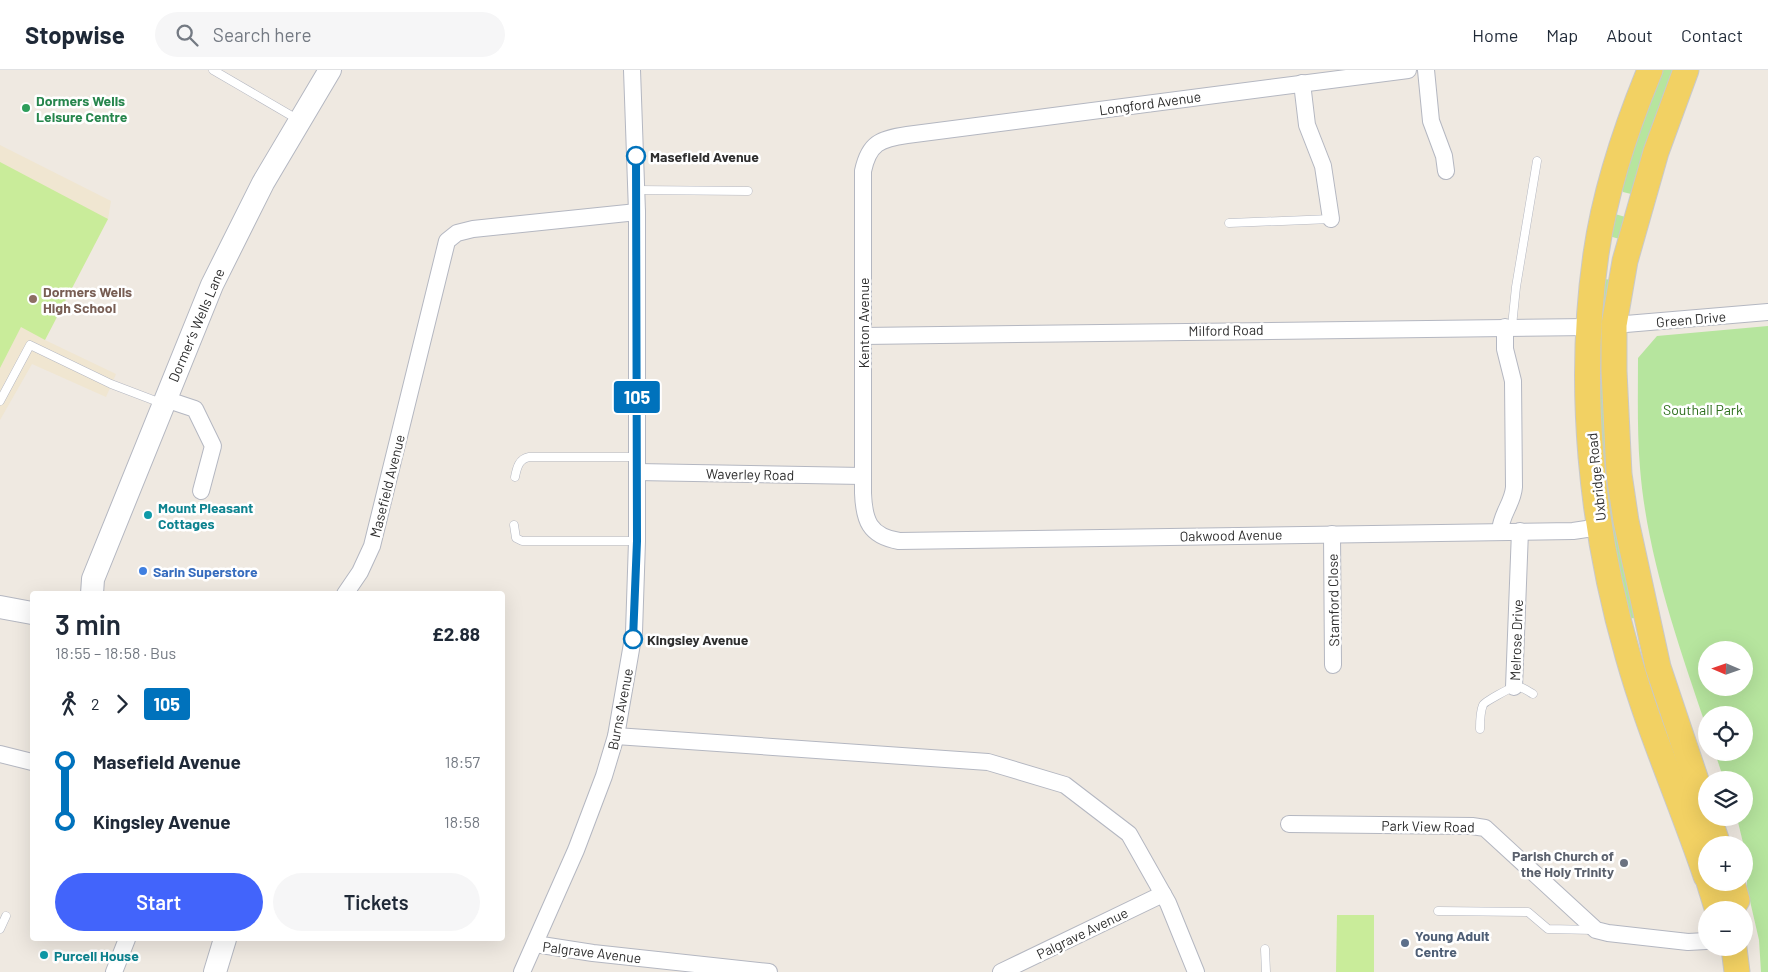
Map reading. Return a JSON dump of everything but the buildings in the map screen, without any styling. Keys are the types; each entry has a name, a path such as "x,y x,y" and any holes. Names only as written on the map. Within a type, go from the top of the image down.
{"main road":[{"name":"Uxbridge Road","path":"1650,70 1626,133 1596,254 1590,327 1591,445 1600,527 1621,632 1636,684 1698,854"},
{"name":"Uxbridge Road","path":"1686,70 1671,108 1640,207 1619,289 1614,325 1615,424 1619,474 1626,521 1658,666 1698,786"},
{"path":"1608,200 1640,207"},
{"path":"1621,632 1649,626"},
{"path":"1735,956 1737,972"}],"street":[{"name":"Dormer’s Wells Lane","path":"92,591 94,579 199,312 263,183 330,70"},
{"name":"Burns Avenue","path":"522,972 594,803 616,736 634,632 637,541 637,212 632,70"},
{"name":"Longford Avenue","path":"892,137 1408,70"},
{"path":"1426,70 1432,122 1437,142 1444,156 1446,171"},
{"path":"1302,83 1307,125 1323,166 1331,219"},
{"name":"Kenton Avenue","path":"868,523 863,506 863,171 870,149 876,144 892,137"},
{"name":"Masefield Avenue","path":"347,591 360,572 372,546 447,241 457,233 473,229 637,212"},
{"name":"Green Drive","path":"1614,325 1768,312"},
{"path":"1500,531 1501,519 1512,497 1514,486 1513,381 1505,349 1509,326"},
{"name":"Milford Road","path":"863,336 1509,326 1590,327"},
{"path":"164,401 195,409 213,446 201,491"},
{"name":"Waverley Road","path":"636,465 863,476"},
{"name":"Oakwood Avenue","path":"868,523 883,537 899,541 1573,531 1600,527"},
{"name":"Melrose Drive","path":"1514,687 1520,531"},
{"name":"Stamford Close","path":"1332,534 1333,665"},
{"path":"0,607 30,613"},
{"path":"616,736 988,762 1065,785 1129,834 1163,894 1196,972"},
{"path":"0,754 30,762"},
{"name":"Park View Road","path":"1289,824 1472,826 1485,828 1596,930"},
{"name":"Palgrave Avenue","path":"1001,972 1163,894"},
{"path":"1596,930 1608,933 1698,942"},
{"path":"114,972 126,941"},
{"path":"215,972 224,941"},
{"name":"Palgrave Avenue","path":"535,944 593,953 769,972"}],"lane":[{"path":"213,70 300,121"},
{"path":"1509,326 1536,161"},
{"path":"636,190 748,191"},
{"path":"1230,223 1331,219"},
{"path":"0,401 30,345 111,384 164,401"},
{"path":"515,477 518,465 524,458 529,457 636,465"},
{"path":"514,525 516,538 522,541 637,541"},
{"path":"1514,687 1524,688 1533,694"},
{"name":"Melrose Drive","path":"1480,729 1484,702 1514,687"},
{"path":"1438,912 1528,912 1548,929 1596,930"},
{"path":"0,929 6,916"},
{"path":"1265,948 1266,972"}],"shaded area":[{"name":"Dormers Wells High School","path":"0,145 111,201 108,219 45,340 116,374 106,397 32,364 0,420"}],"green space":[{"path":"1663,70 1680,70 1637,190 1631,194 1623,192 1621,185 1649,101"},
{"name":"Dormers Wells High School","path":"0,162 108,219 45,340 21,327 0,368"},
{"path":"1615,214 1629,218 1623,240 1609,236"},
{"path":"1604,279 1613,280 1638,617 1629,619 1611,517 1603,454 1600,366"},
{"name":"Southall Park","path":"1768,326 1768,972 1761,972 1759,940 1753,914 1753,901 1750,901 1748,891 1753,891 1753,836 1741,836 1739,826 1753,826 1753,771 1721,771 1718,761 1753,761 1753,706 1699,706 1685,663 1665,599 1649,534 1639,454 1638,358 1657,336"},
{"path":"1337,915 1374,915 1374,972 1336,972"}],"bus line":[{"name":"105","path":"633,639 636,615 637,541 636,156"}],"place":[{"name":"Dormers Wells Leisure Centre","path":"26,108"},
{"name":"Masefield Avenue","path":"636,156"},
{"name":"Dormers Wells High School","path":"33,299"},
{"name":"Mount Pleasant Cottages","path":"148,515"},
{"name":"Sarin Superstore","path":"143,571"},
{"name":"Kingsley Avenue","path":"633,639"},
{"name":"Parish Church of the Holy Trinity","path":"1624,863"},
{"name":"Young Adult Centre","path":"1405,943"},
{"name":"Purcell House","path":"44,955"}]}
